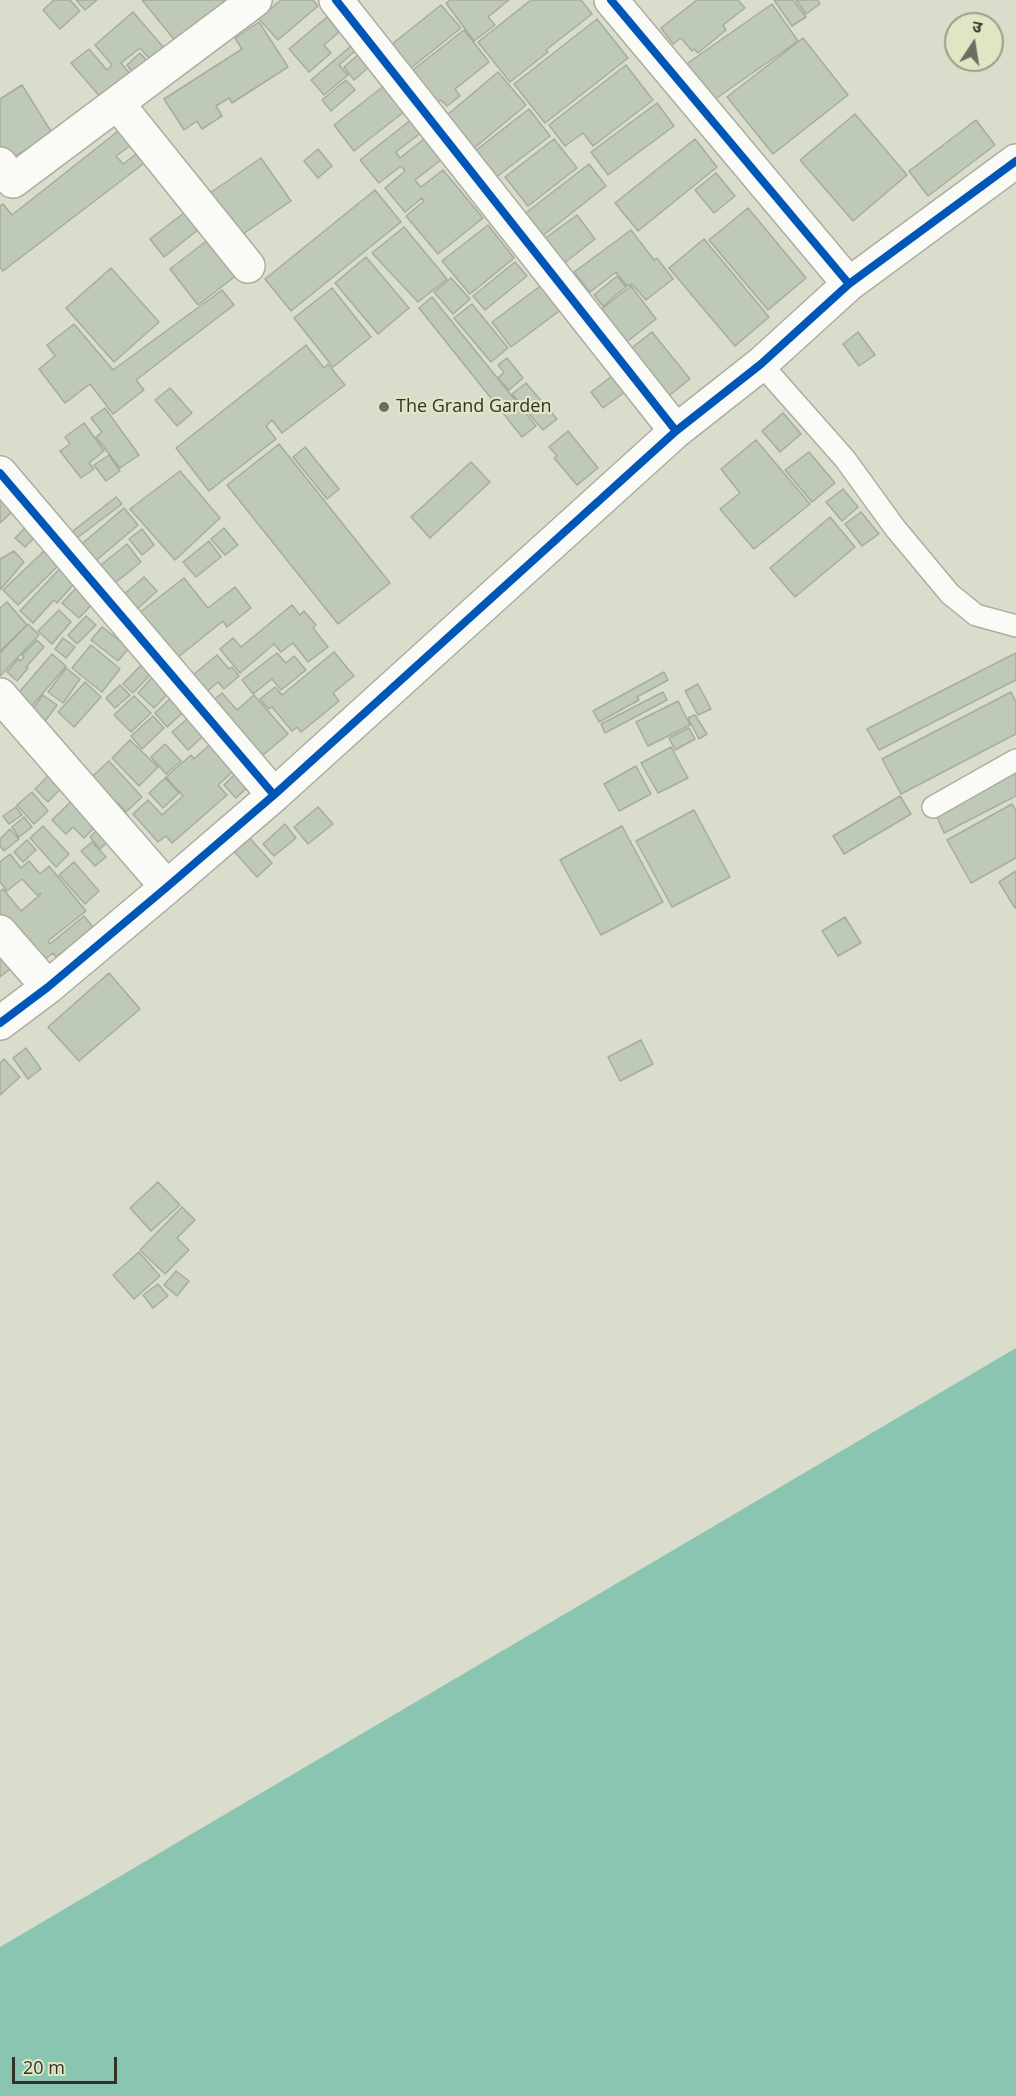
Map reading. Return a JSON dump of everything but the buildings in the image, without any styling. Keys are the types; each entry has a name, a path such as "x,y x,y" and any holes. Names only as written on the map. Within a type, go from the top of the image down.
{"street":[{"path":"4,179 117,103 255,0"},
{"path":"336,0 676,431"},
{"path":"611,0 849,284"},
{"path":"117,103 248,266"},
{"path":"0,1023 48,987 274,795 676,431 761,364 849,284 1016,161"},
{"path":"0,473 274,795"},
{"path":"0,696 167,887"},
{"path":"0,932 48,987"}],"lane":[{"path":"761,364 845,459 895,528 950,594 976,615 1016,626"},
{"path":"933,807 1016,760"}],"water":[{"path":"1016,1348 1016,2096 0,2096 0,1947"}],"cycle path":[{"path":"336,0 676,431"},
{"path":"611,0 849,284"},
{"path":"0,1023 48,987 274,795 676,431 761,364 849,284 1016,161"},
{"path":"0,473 274,795"}],"place":[{"name":"The Grand Garden","path":"384,407"}]}
